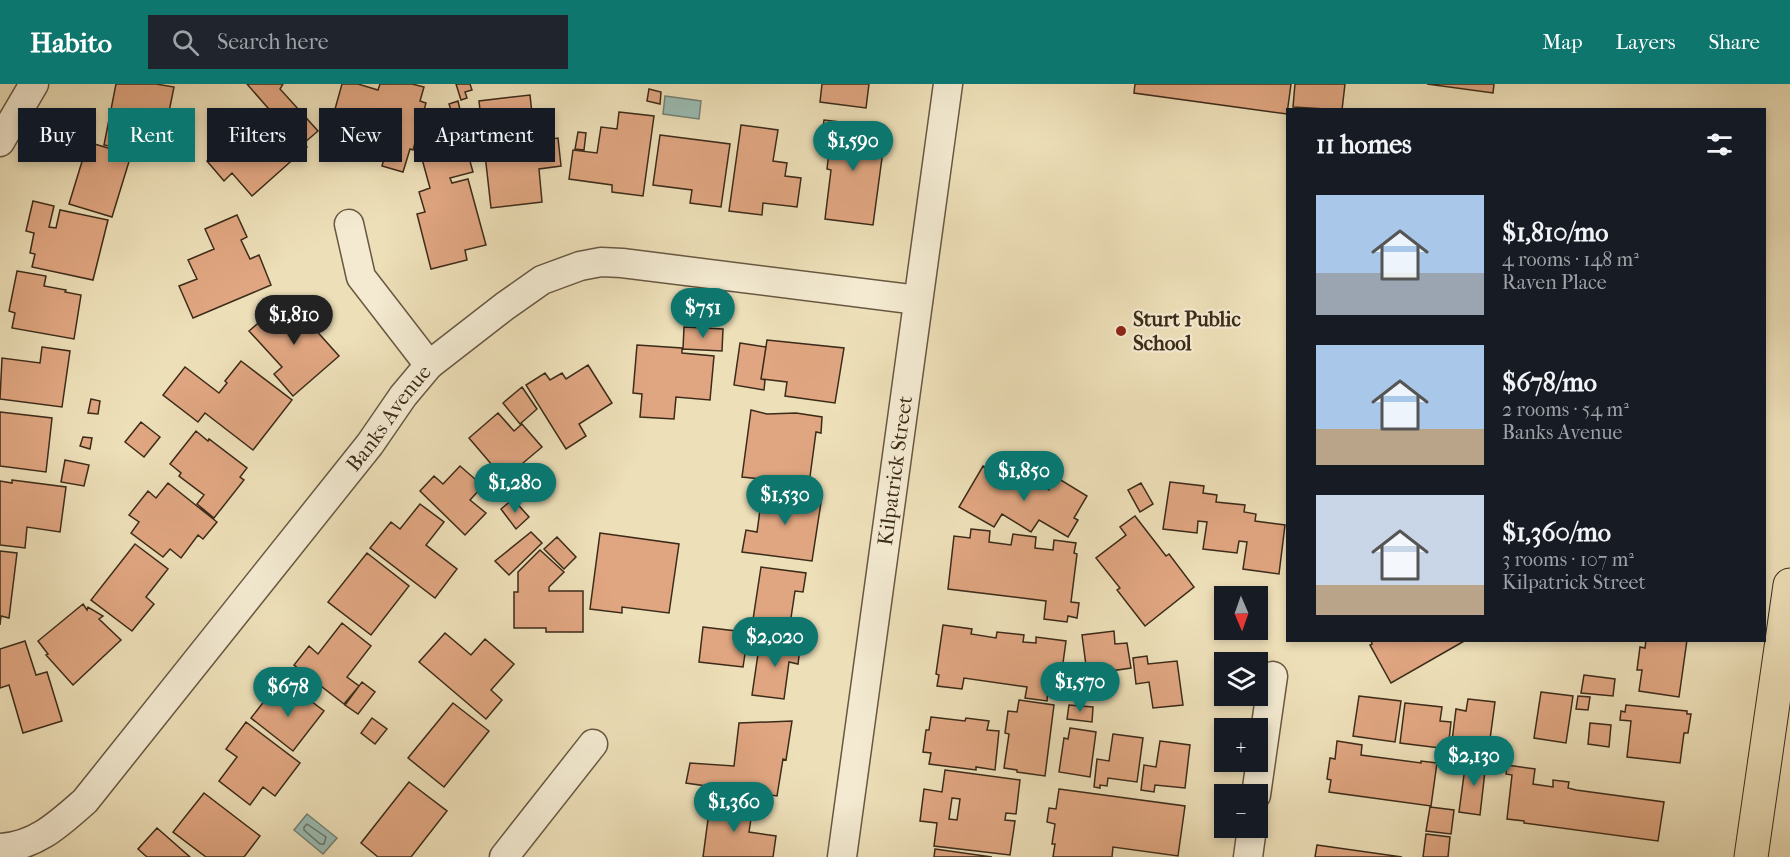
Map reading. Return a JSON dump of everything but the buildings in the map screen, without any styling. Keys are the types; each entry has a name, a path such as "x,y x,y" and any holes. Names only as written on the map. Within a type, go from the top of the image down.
{"main road":[{"path":"1750,857 1790,585"}],"street":[{"path":"0,142 34,84"},
{"name":"Kilpatrick Street","path":"842,857 948,84"},
{"path":"349,224 361,277 429,365"},
{"name":"Banks Avenue","path":"0,849 28,843 53,829 85,801 370,444 403,396 429,365 542,280 580,266 601,262 622,263 918,300"},
{"path":"1258,784 1273,676"},
{"path":"504,857 593,744"},
{"path":"1248,857 1251,838"}],"water":[{"path":"665,96 701,101 699,119 663,114"},
{"path":"307,814 337,838 323,854 294,830"}],"place":[{"name":"Sturt Public School","path":"1121,331"}]}
